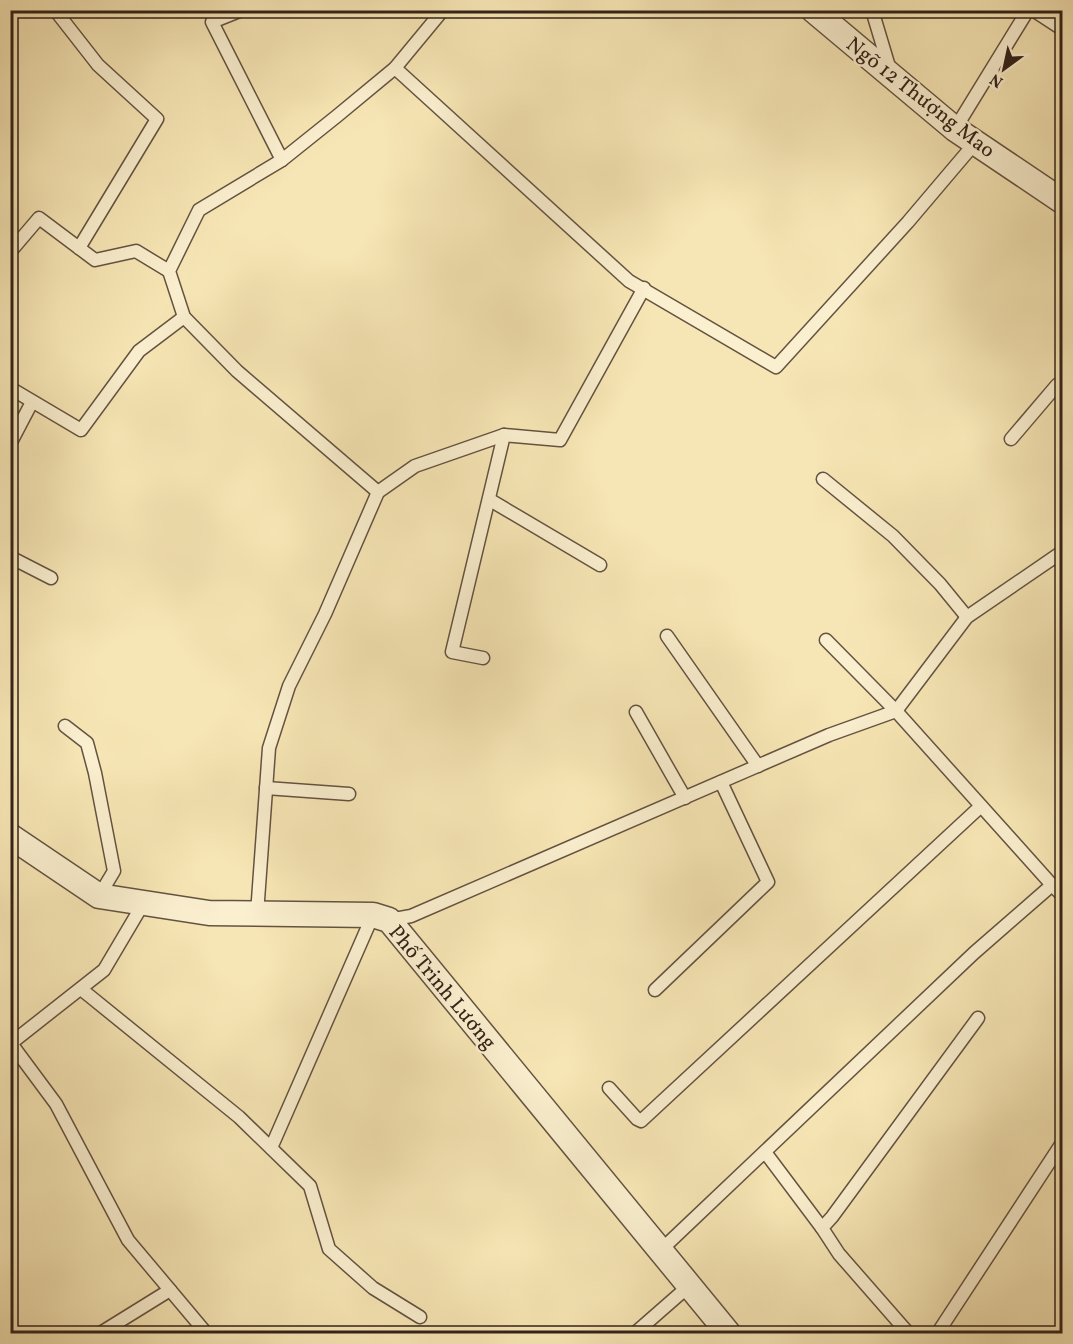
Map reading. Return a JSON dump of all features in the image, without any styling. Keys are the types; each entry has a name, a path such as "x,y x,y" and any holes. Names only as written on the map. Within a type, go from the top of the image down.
{"street":[{"name":"Ngõ 12 Thượng Mao","path":"813,10 955,129 1062,201"},
{"name":"Phố Trinh Lương","path":"10,836 99,896 209,913 381,917 729,1334"}],"lane":[{"path":"55,10 98,66 157,119 79,248"},
{"path":"242,10 212,22 282,160"},
{"path":"168,271 199,210 282,160 395,68 443,10"},
{"path":"872,10 892,77"},
{"path":"955,129 1028,10"},
{"path":"1033,10 1062,29"},
{"path":"395,68 628,281 644,288 776,367 908,222 975,143"},
{"path":"10,252 39,218 94,260 136,251 168,271 184,317 237,371 378,492"},
{"path":"257,914 269,748 289,686 325,614 378,492 415,466 504,435 560,440 644,288"},
{"path":"10,388 81,430 139,351 184,317"},
{"path":"1011,439 1056,385 1062,394"},
{"path":"10,444 32,402"},
{"path":"483,658 452,652 504,435"},
{"path":"823,479 893,536 940,584 967,617"},
{"path":"490,500 600,565"},
{"path":"271,1148 381,917 411,916 829,735 896,711 967,617 1062,552"},
{"path":"10,557 51,578"},
{"path":"667,636 758,766"},
{"path":"826,640 896,711 1062,895"},
{"path":"636,712 685,798"},
{"path":"65,726 87,743 95,773 114,871 99,896"},
{"path":"655,990 768,882 721,782"},
{"path":"266,788 349,794"},
{"path":"609,1088 641,1121 981,806"},
{"path":"661,1250 974,953 1052,885"},
{"path":"142,904 104,970 11,1043 56,1104 128,1240 207,1334"},
{"path":"81,989 239,1117 310,1186 329,1249 373,1288 420,1317"},
{"path":"822,1228 978,1018"},
{"path":"937,1334 1062,1143"},
{"path":"765,1152 839,1254 909,1334"},
{"path":"634,1334 690,1286"},
{"path":"99,1334 170,1290"}]}
